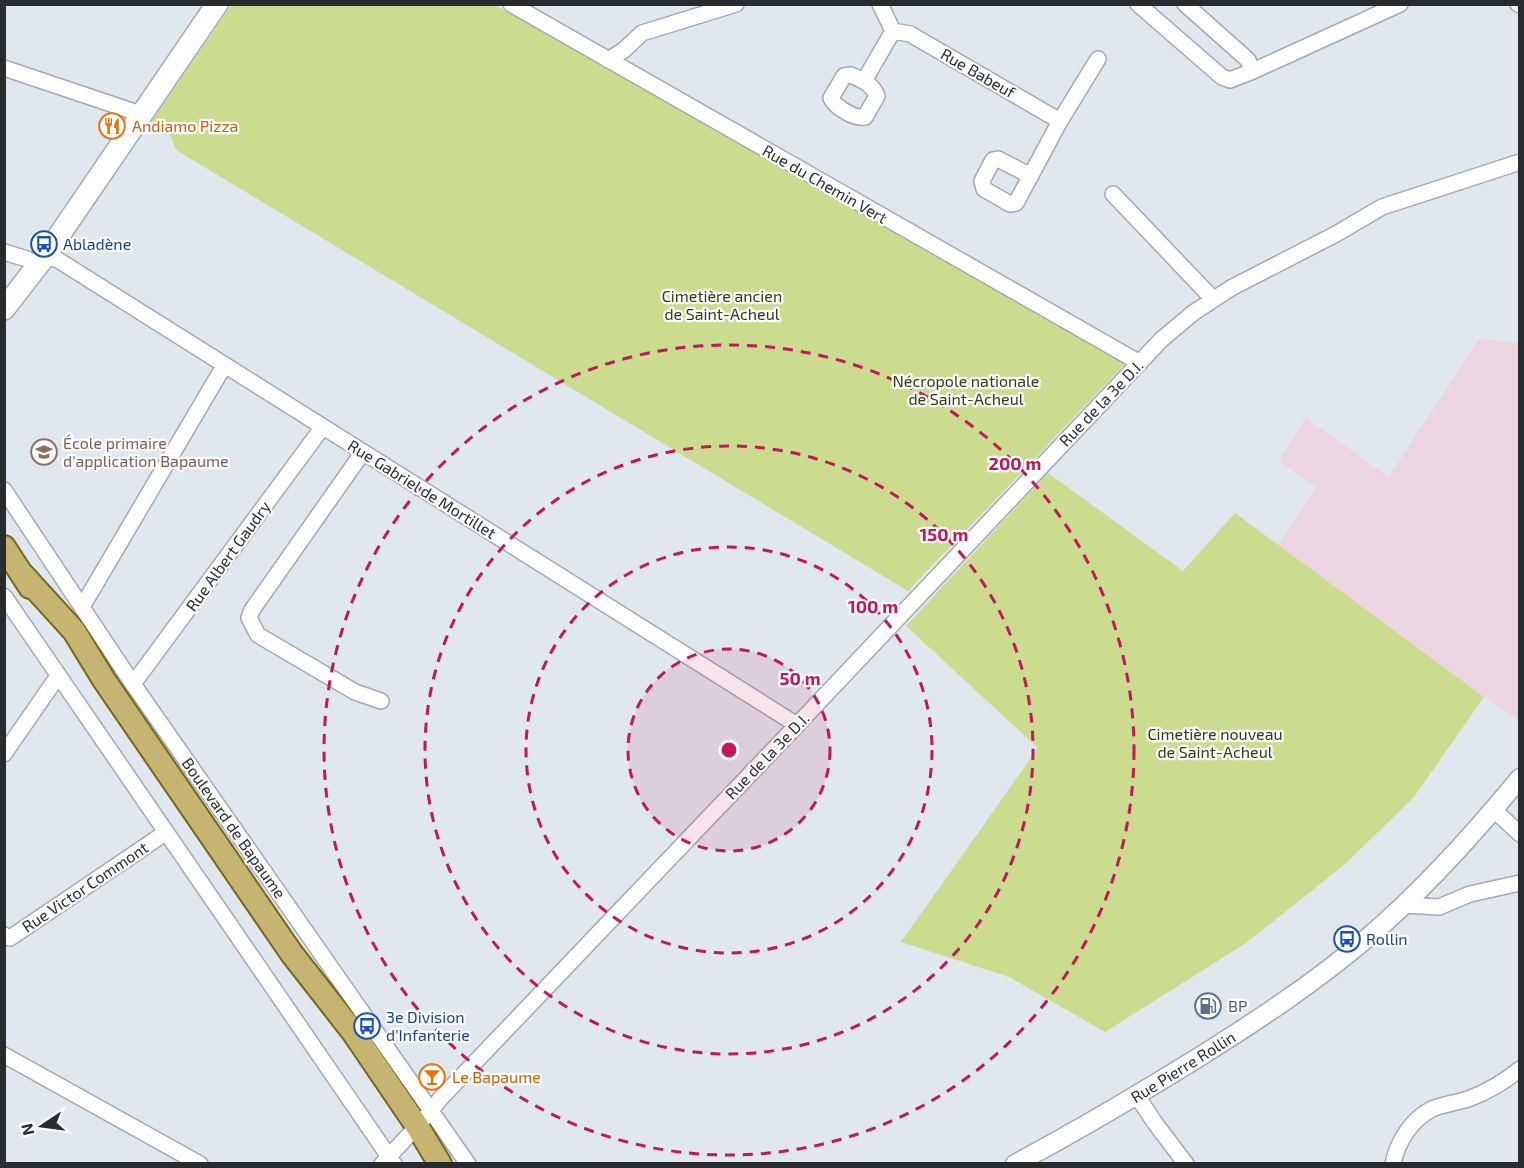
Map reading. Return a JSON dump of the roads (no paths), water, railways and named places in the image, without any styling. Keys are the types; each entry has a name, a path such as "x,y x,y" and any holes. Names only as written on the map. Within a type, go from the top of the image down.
{"main road":[{"path":"4,309 41,261 217,4"},
{"name":"Boulevard de Bapaume","path":"4,547 63,638 104,680 292,954 322,1008 419,1125 440,1164"},
{"name":"Boulevard de Bapaume","path":"419,1125 424,1164"}],"street":[{"name":"Rue du Chemin Vert","path":"511,4 1140,363"},
{"path":"608,60 648,30 736,4"},
{"path":"864,81 893,31 880,4"},
{"path":"1138,4 1222,77 1230,80 1400,4"},
{"path":"1185,4 1248,60 1253,71"},
{"name":"Rue Babeuf","path":"893,31 910,34 1060,121"},
{"path":"1031,176 1060,121 1098,59"},
{"path":"4,68 132,111 139,116"},
{"name":"Rue de la 3e D.I.","path":"388,1161 440,1099 1161,340 1214,299 1382,207 1520,162"},
{"path":"1113,194 1214,299"},
{"name":"Rue Gabriel de Mortillet","path":"4,252 27,259 58,260 797,725"},
{"path":"82,607 224,366"},
{"name":"Rue Albert Gaudry","path":"134,684 322,428"},
{"path":"363,452 252,610 249,618 258,635 355,692 381,701"},
{"name":"Boulevard de Bapaume","path":"4,490 134,684 419,1125 468,1164"},
{"path":"4,596 388,1161"},
{"path":"4,754 11,732 58,676"},
{"name":"Rue Pierre Rollin","path":"1015,1164 1137,1096 1298,992 1367,939 1403,905 1494,810 1520,778"},
{"path":"1494,810 1520,834"},
{"name":"Rue Victor Commont","path":"4,935 10,938 165,833"},
{"path":"1403,905 1439,907 1470,894 1520,883"},
{"path":"4,1055 200,1164"},
{"path":"1393,1164 1400,1140 1421,1117 1431,1110 1486,1091 1520,1069"},
{"path":"1137,1096 1160,1131 1186,1164"}],"place":[{"name":"Andiamo Pizza","path":"112,126"},
{"name":"Abladène","path":"44,244"},
{"name":"École primaire d'application Bapaume","path":"44,452"},
{"name":"Rollin","path":"1347,939"},
{"name":"BP","path":"1208,1006"},
{"name":"3e Division d'Infanterie","path":"367,1026"},
{"name":"Le Bapaume","path":"432,1077"}],"park label":[{"name":"Cimetière ancien de Saint-Acheul","path":"722,305"},
{"name":"Nécropole nationale de Saint-Acheul","path":"966,390"},
{"name":"Cimetière nouveau de Saint-Acheul","path":"1215,743"}]}
